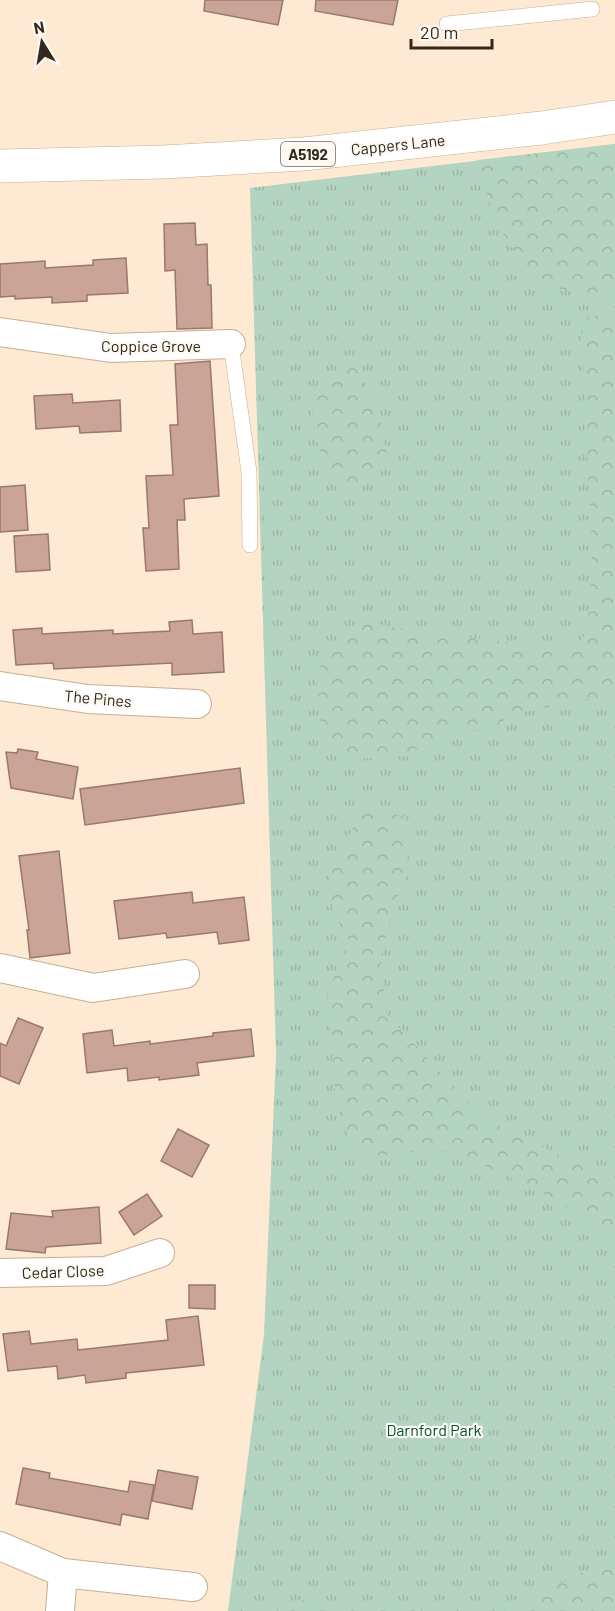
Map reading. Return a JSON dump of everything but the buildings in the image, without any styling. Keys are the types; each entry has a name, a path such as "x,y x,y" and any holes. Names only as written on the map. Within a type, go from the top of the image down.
{"highway":[{"name":"Cappers Lane","path":"0,166 164,162 304,154 542,128 615,117"}],"street":[{"name":"Coppice Grove","path":"0,332 111,348 231,344"},
{"name":"The Pines","path":"0,686 88,699 197,704"},
{"path":"0,969 93,988 185,974"},
{"name":"Cedar Close","path":"0,1273 106,1271 160,1253"},
{"path":"0,1546 63,1573 193,1587"},
{"path":"60,1611 63,1573"}],"lane":[{"path":"447,24 536,7 592,9"},
{"path":"231,344 249,472 250,545"}],"green space":[{"name":"Darnford Park","path":"615,144 615,1611 228,1611 264,1335 276,1054 250,188"},
{"path":"615,144 615,300 551,286 537,277 524,264 502,231 494,213 478,160"},
{"path":"615,315 615,697 589,699 508,715 498,728 448,733 405,756 345,760 322,737 317,683 325,646 368,622 404,629 570,650 587,633 592,555 581,324 590,316"},
{"path":"351,355 378,407 387,456 372,474 348,487 334,480 323,459 310,421 318,390"},
{"path":"366,804 406,818 410,867 394,906 381,956 386,1014 485,1119 603,1176 615,1179 615,1246 559,1202 457,1152 420,1151 381,1156 364,1153 349,1139 336,1103 327,992 351,943 333,913 329,871"},
{"path":"615,1556 615,1611 503,1611 607,1560"},
{"path":"297,1600 426,1611 277,1611"}]}
